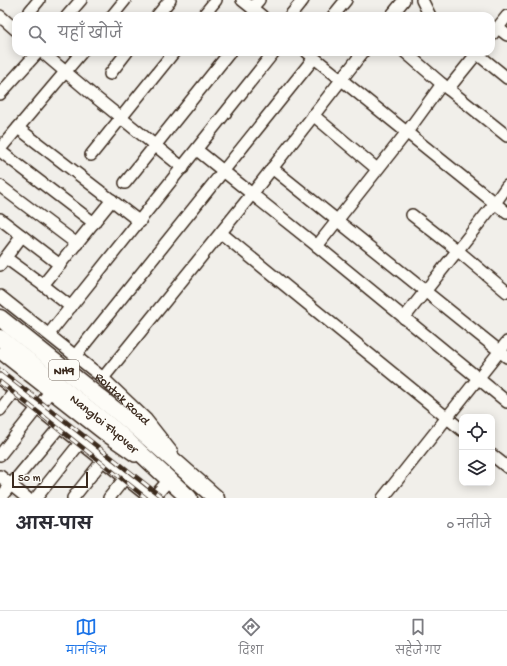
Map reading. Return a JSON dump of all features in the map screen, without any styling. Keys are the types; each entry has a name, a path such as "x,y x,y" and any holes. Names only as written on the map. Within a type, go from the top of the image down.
{"highway":[{"name":"Nangloi Flyover","path":"0,318 124,427 169,480"},
{"name":"Nangloi Flyover","path":"0,338 190,475"},
{"name":"Rohtak Road","path":"190,475 216,498"},
{"name":"NH9","path":"169,480 189,498"}],"street":[{"path":"30,11 39,0"},
{"path":"71,12 81,0"},
{"path":"115,12 125,0"},
{"path":"160,12 170,0"},
{"path":"206,12 216,0"},
{"path":"242,0 258,11"},
{"path":"293,12 303,0"},
{"path":"336,12 346,0"},
{"path":"394,12 404,0"},
{"path":"422,0 428,12"},
{"path":"0,16 12,26"},
{"path":"495,31 507,16"},
{"path":"495,32 507,35"},
{"path":"2,89 34,56"},
{"path":"47,56 183,168"},
{"path":"79,56 0,150 94,222"},
{"path":"110,74 124,56"},
{"path":"91,155 171,56"},
{"path":"125,183 227,56"},
{"path":"49,334 140,222 271,56"},
{"path":"75,356 223,172 310,56"},
{"path":"312,56 507,213"},
{"path":"103,378 252,194 360,56"},
{"path":"410,56 507,136"},
{"path":"317,246 407,132 445,86 473,56"},
{"path":"480,56 507,78"},
{"path":"313,115 378,169"},
{"path":"18,128 140,222"},
{"path":"197,150 317,246 507,402"},
{"path":"272,168 426,290 503,354"},
{"path":"0,186 77,244"},
{"path":"404,318 507,186"},
{"path":"43,285 112,200"},
{"path":"412,215 507,292"},
{"path":"0,219 60,265"},
{"path":"221,232 459,428"},
{"path":"22,236 3,262 43,285 71,307"},
{"name":"Rohtak Road","path":"0,296 103,378 146,419 190,475"},
{"path":"383,498 478,378 503,354 507,342"},
{"path":"0,353 102,433 169,480 152,498 0,379"},
{"path":"0,455 50,392"},
{"path":"0,410 11,396"},
{"path":"0,498 56,432"},
{"path":"36,498 80,442"},
{"path":"495,457 507,467"},
{"path":"73,498 100,464"},
{"path":"0,476 27,498"},
{"path":"109,498 121,483"}],"railway":[{"path":"0,370 163,498"},
{"path":"0,382 146,498"}]}
